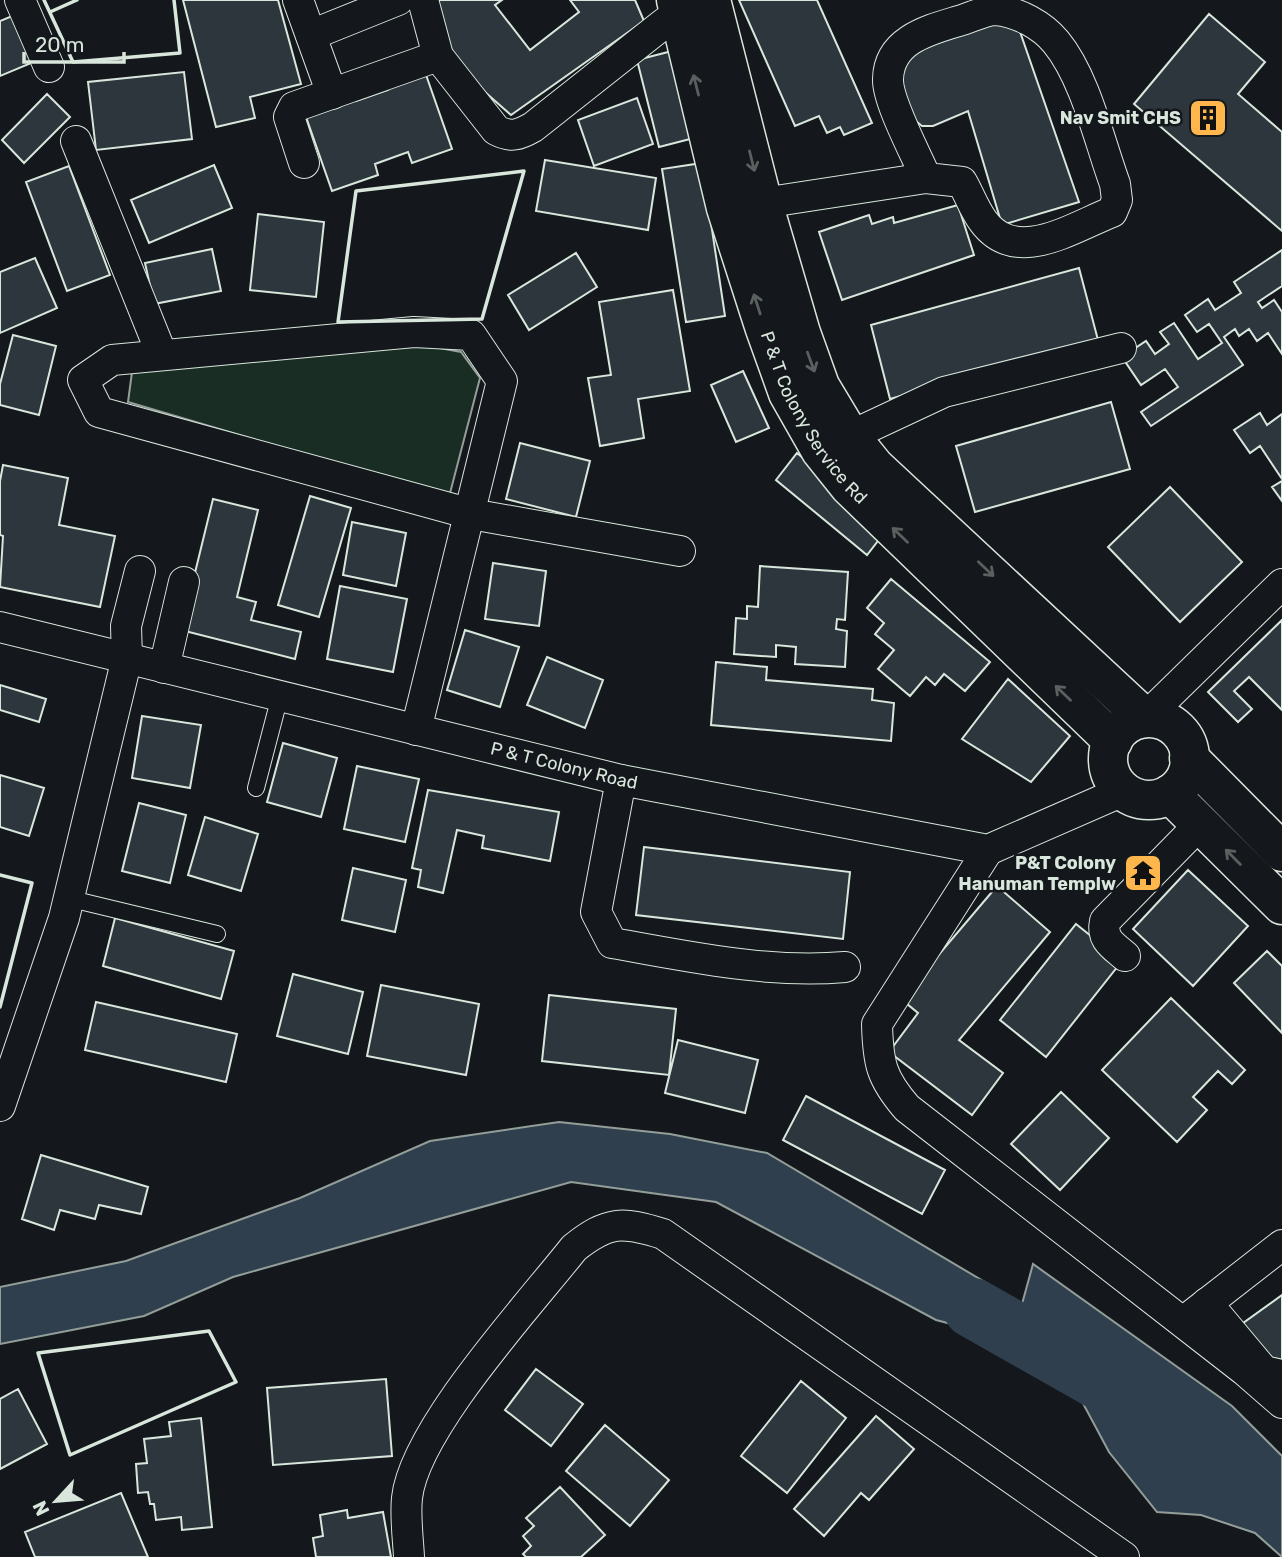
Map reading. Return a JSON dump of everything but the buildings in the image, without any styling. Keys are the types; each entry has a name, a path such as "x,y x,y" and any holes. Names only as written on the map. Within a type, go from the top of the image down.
{"street":[{"path":"20,0 48,67"},
{"path":"298,0 332,94"},
{"path":"311,35 398,0"},
{"path":"423,0 438,56 496,130 506,135 519,135 694,3 763,203 820,386 850,436 875,467 1145,718 1171,725 1180,733 1189,758 1282,852"},
{"name":"P & T Colony Service Rd","path":"694,3 726,208 788,393 821,451 849,486 1112,741"},
{"path":"763,203 926,178 962,182 984,222 1009,243 1029,244 1112,212 1117,200 1115,184 1071,63 1055,40 1035,23 995,10 916,34 902,46 892,62 888,80 893,100 926,178"},
{"path":"304,163 289,117 294,107 438,56"},
{"path":"76,141 162,355"},
{"path":"416,730 471,514 502,381 471,335 414,332 112,360 83,380 99,412 471,514 680,551"},
{"path":"850,436 944,392 1121,348"},
{"path":"0,1106 64,918 127,658 126,626 140,571"},
{"path":"164,668 184,582"},
{"path":"1189,758 1182,783 1170,794 1148,800 1123,791 1109,768 1112,741 1132,722 1145,718 1282,584"},
{"name":"P & T Colony Road","path":"0,627 621,780 988,850"},
{"path":"621,780 596,912 612,943 723,962 812,970 845,967"},
{"path":"1123,791 988,850 877,1024 878,1057 886,1083 907,1108 1183,1322 1282,1403"},
{"path":"1170,794 1282,905"},
{"path":"1125,956 1106,940 1103,931 1105,920 1200,824"},
{"path":"409,1557 407,1497 425,1444 463,1388 574,1248 597,1230 628,1223 663,1234 1124,1557"},
{"path":"1183,1322 1282,1245"},
{"path":"1207,1303 1264,1371 1282,1375"}],"lane":[{"path":"256,788 280,696"},
{"path":"67,898 217,934"}],"green space":[{"path":"418,344 461,352 480,378 449,497 128,402 132,372"}],"water":[{"path":"559,1122 670,1134 767,1153 1022,1304 1033,1264 1232,1406 1282,1456 1282,1557 1255,1533 1201,1515 1157,1512 1109,1452 1055,1351 936,1320 716,1202 571,1182 233,1277 144,1316 0,1344 0,1287 126,1261 300,1198 430,1141"}],"waterway":[{"path":"973,1308 1130,1397"}],"wall":[{"path":"44,0 73,62 180,53 174,0"},
{"path":"50,12 77,0"},
{"path":"524,171 482,319 338,322 356,191 524,171"},
{"path":"0,875 32,883 0,1007"},
{"path":"209,1331 236,1382 70,1455 38,1353 209,1331"}],"place":[{"name":"Nav Smit CHS","path":"1208,118"},
{"name":"P&T Colony Hanuman Templw","path":"1143,873"}]}
